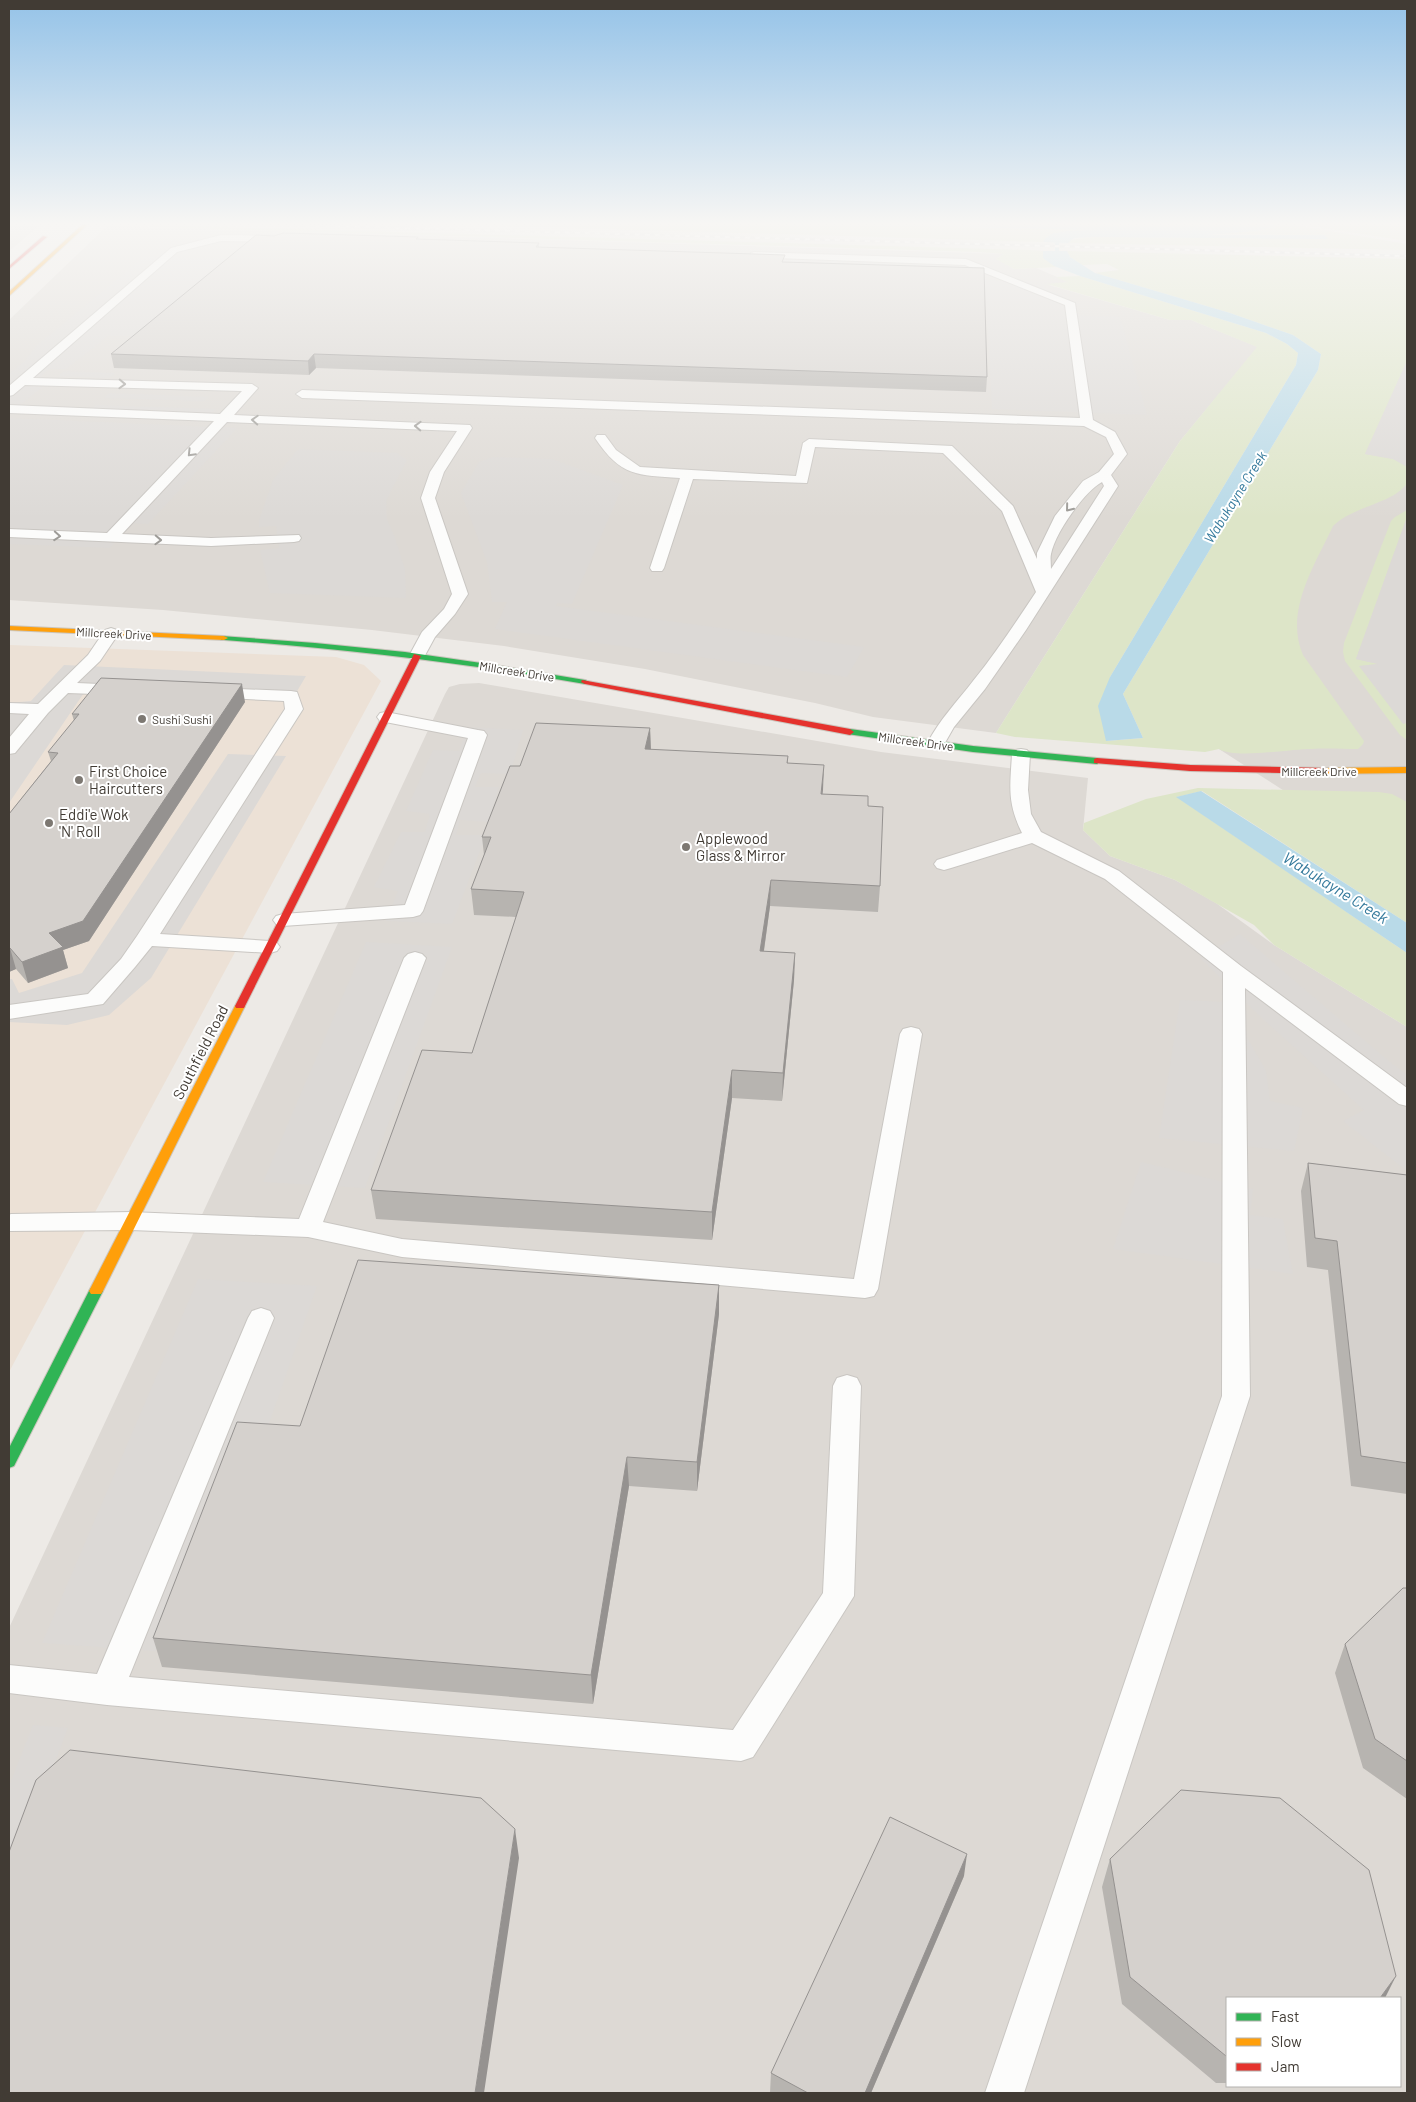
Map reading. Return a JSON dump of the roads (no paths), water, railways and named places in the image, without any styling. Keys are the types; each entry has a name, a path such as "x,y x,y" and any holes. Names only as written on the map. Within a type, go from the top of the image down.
{"street":[{"name":"Millcreek Drive","path":"9,628 111,632 313,645 417,656 591,682 827,729 1021,754 1144,765 1237,770 1309,772 1406,771"},
{"name":"Southfield Road","path":"9,1462 417,656"}],"lane":[{"path":"9,392 89,323"},
{"path":"1073,323 1086,422"},
{"path":"23,380 252,388 110,538"},
{"path":"37,411 73,382"},
{"path":"302,394 1086,422 1111,435 1121,454 1104,475 1088,484 1060,519 1044,554 1043,591"},
{"path":"9,410 466,428 437,472 428,498 460,594 450,611 428,634 417,656"},
{"path":"601,438 611,452 637,471 688,476 802,480 809,443 947,449 1008,509 1043,591"},
{"path":"936,744 942,729 984,679 1111,486 1104,475"},
{"path":"656,568 688,476"},
{"path":"9,532 211,542 294,538"},
{"path":"9,749 42,710 94,658 111,632"},
{"path":"63,688 142,691"},
{"path":"9,1012 95,999 128,963 146,939 294,709 291,696 192,693"},
{"path":"9,708 42,710"},
{"path":"283,920 413,911 478,735 386,717"},
{"path":"1021,754 1020,798 1022,814 1033,836 1112,875 1234,970 1407,1099"},
{"path":"944,864 1033,836"},
{"path":"146,939 270,947"},
{"path":"308,1228 415,958"},
{"path":"1004,2093 1236,1396 1234,970"},
{"path":"9,1223 130,1222 308,1228 402,1248 865,1289 910,1034"},
{"path":"107,1690 261,1318"},
{"path":"9,1679 107,1690 741,1746 838,1596 847,1386"}],"water":[{"name":"Wabukayne Creek","path":"1234,323 1259,323 1293,335 1321,354 1318,370 1123,694 1143,738 1106,741 1098,706 1110,677 1296,365 1298,353 1287,344 1266,333"},
{"name":"Wabukayne Creek","path":"1201,791 1407,923 1407,953 1176,797"}],"place":[{"name":"Sushi Sushi","path":"142,719"},
{"name":"First Choice Haircutters","path":"79,780"},
{"name":"Eddi'e Wok 'N' Roll","path":"49,823"},
{"name":"Applewood Glass & Mirror","path":"686,847"}]}
